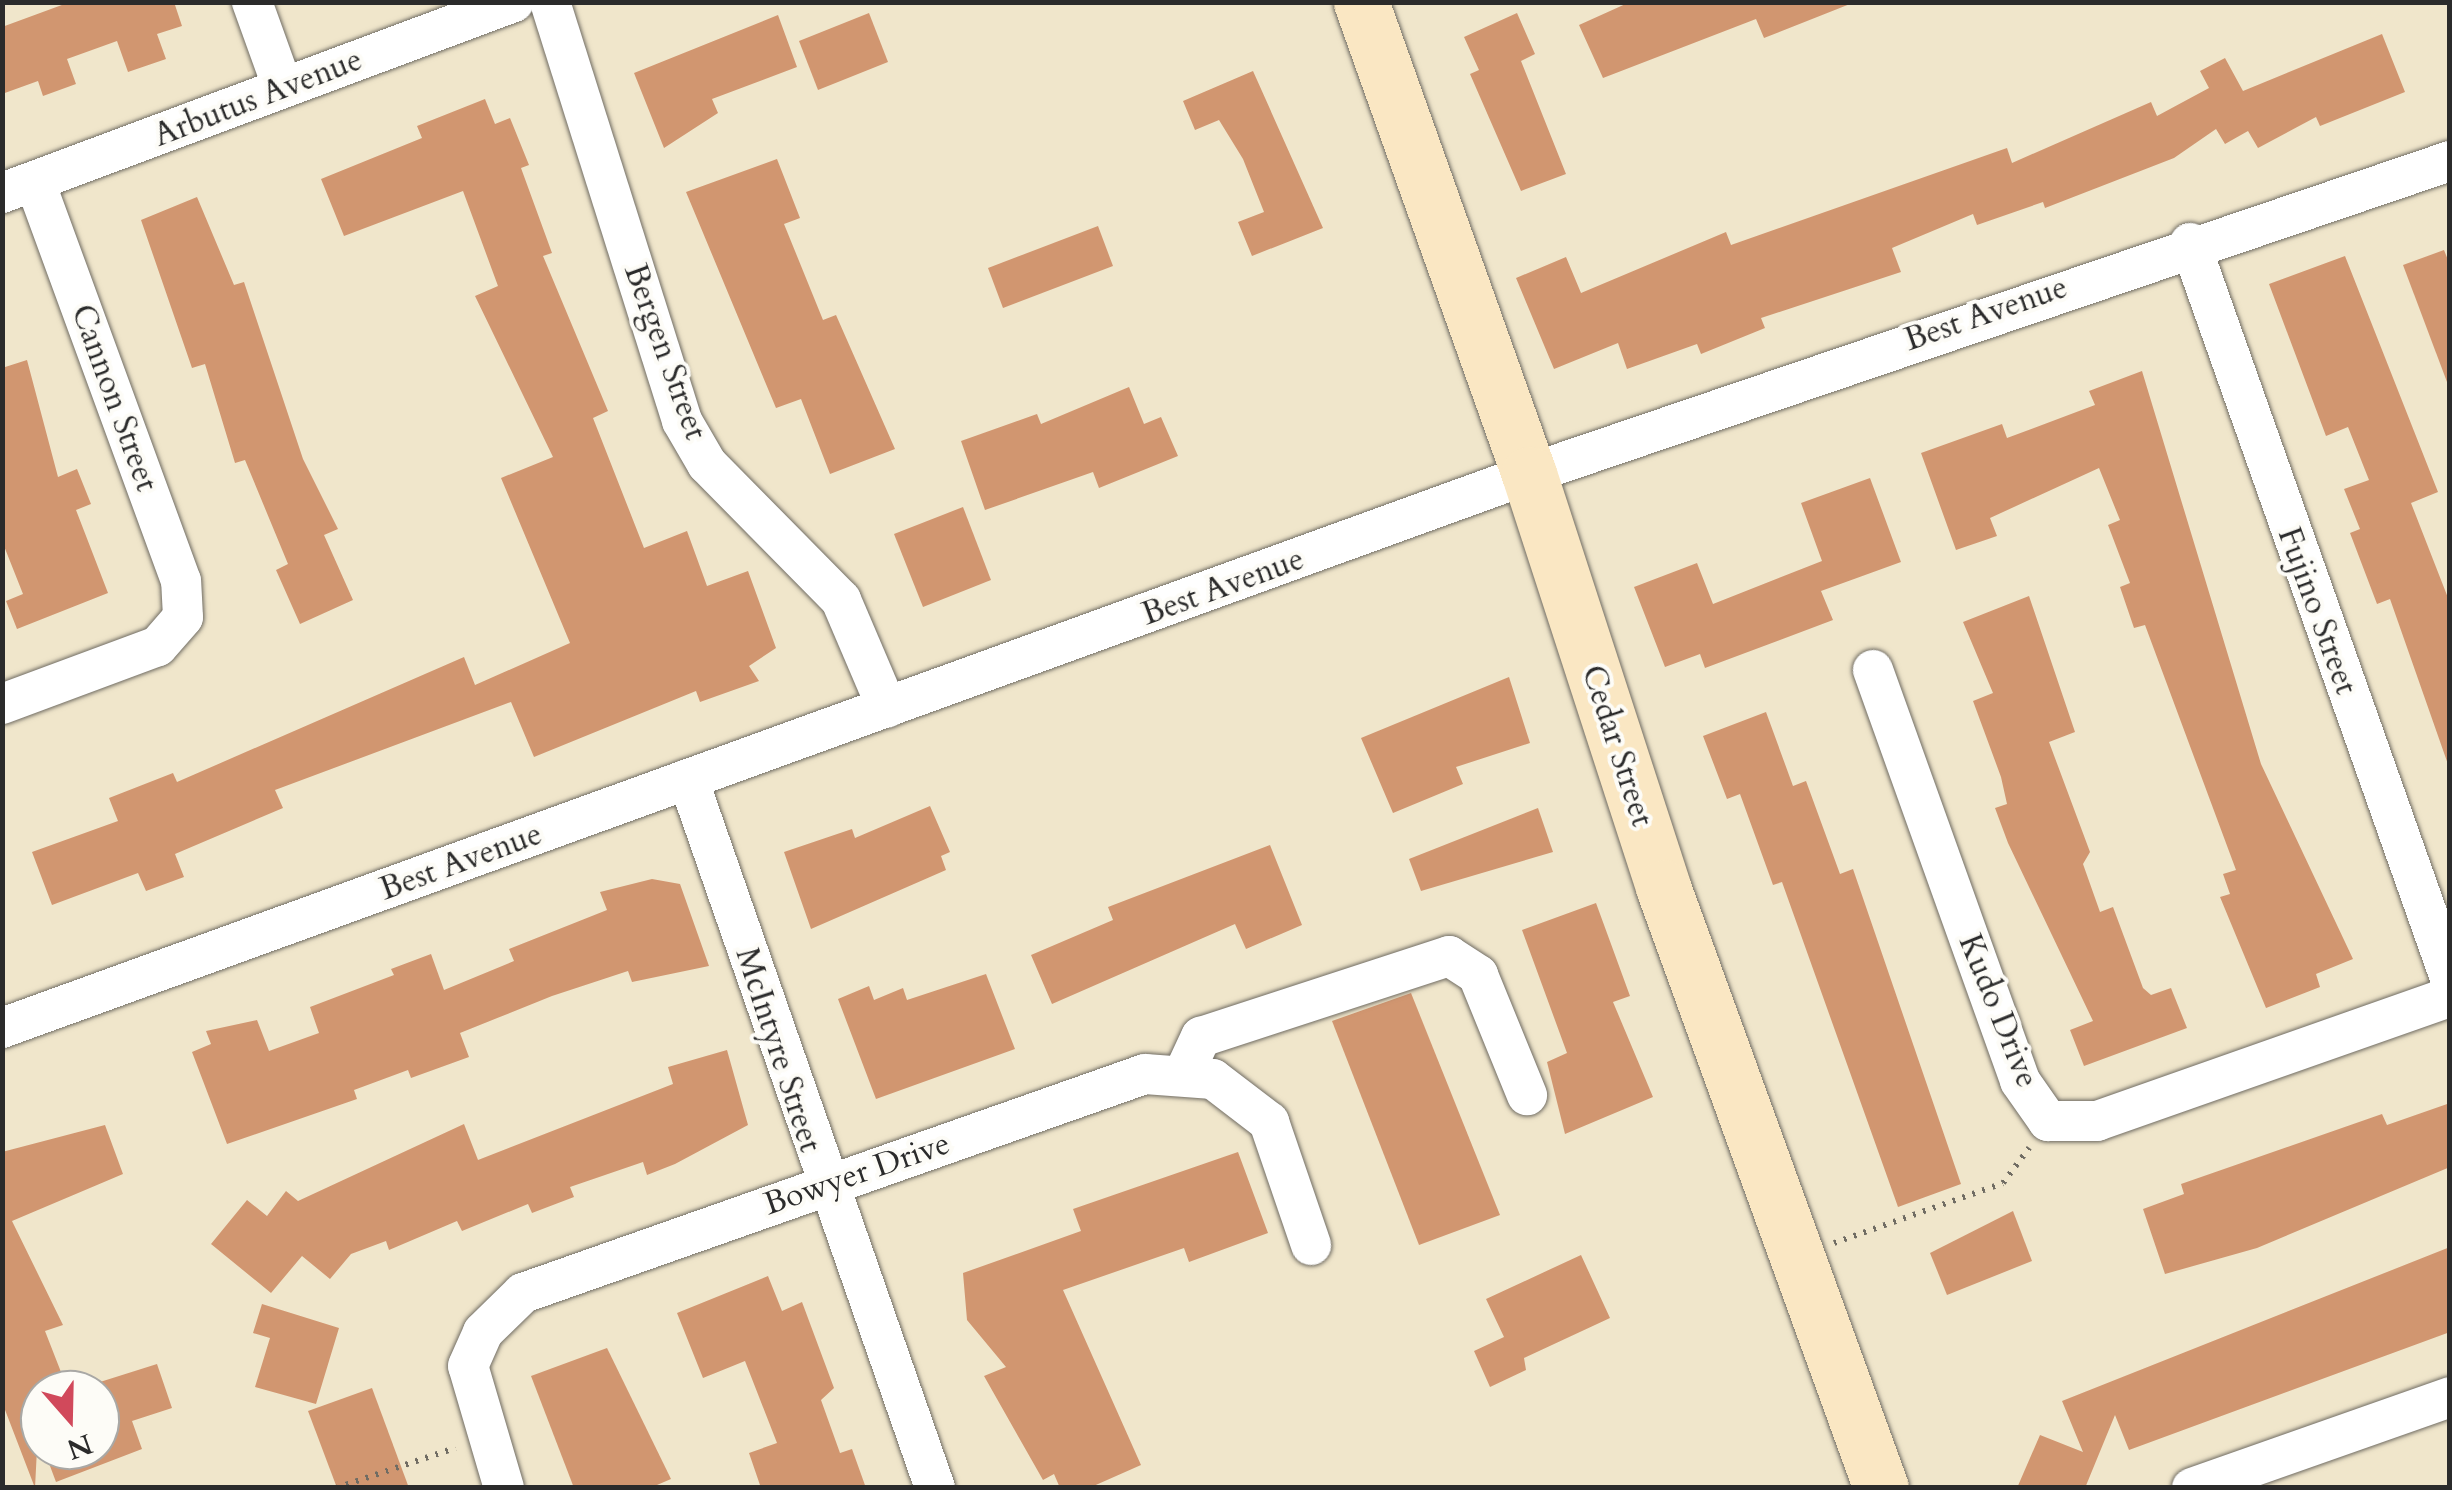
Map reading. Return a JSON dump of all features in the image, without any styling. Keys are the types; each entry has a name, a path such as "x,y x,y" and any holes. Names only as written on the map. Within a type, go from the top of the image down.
{"main road":[{"name":"Cedar Street","path":"1360,2 1530,474 1662,888 1882,1488"}],"street":[{"path":"252,2 283,88"},
{"name":"Arbutus Avenue","path":"19,188 514,2"},
{"name":"Bergen Street","path":"550,2 682,421 707,464 840,600 887,708"},
{"name":"Best Avenue","path":"2,1028 1530,474 2190,243 2450,161"},
{"name":"Cannon Street","path":"2,704 158,646 183,616 181,581 19,188"},
{"name":"Fujino Street","path":"2190,243 2450,978"},
{"name":"Kudo Drive","path":"1873,670 2020,1081 2048,1121 2096,1121 2450,997"},
{"name":"McIntyre Street","path":"688,779 823,1186 935,1488"},
{"path":"1311,1244 1269,1122 1213,1079 1185,1071 1201,1037 1450,956 1478,975 1527,1095"},
{"name":"Bowyer Drive","path":"504,1488 484,1438 468,1366 483,1332 523,1293 1145,1074 1185,1071"},
{"path":"2192,1488 2450,1397"}],"path":[{"path":"1797,1256 2003,1183 2029,1148"},
{"path":"336,1488 484,1438"}],"building":[{"path":"70,2 174,2 182,26 157,34 166,59 128,72 117,41 67,59 76,84 43,96 38,81 2,94 2,27"},
{"path":"1630,2 1850,4 1764,38 1756,19 1603,78 1579,25"},
{"path":"869,13 888,62 818,90 799,41"},
{"path":"1517,13 1535,54 1521,61 1566,174 1521,191 1470,74 1479,70 1464,37"},
{"path":"778,15 797,67 712,99 718,113 664,148 634,73"},
{"path":"2382,34 2405,92 2320,126 2316,117 2258,148 2248,131 2225,144 2216,129 2174,158 2045,208 2043,202 1977,225 1973,214 1892,248 1901,272 1761,318 1765,328 1701,354 1697,344 1627,369 1618,343 1554,369 1516,278 1566,257 1581,293 1726,232 1731,245 2007,148 2012,163 2151,102 2157,116 2209,88 2200,71 2225,58 2243,91"},
{"path":"1253,71 1323,228 1252,256 1238,222 1264,212 1243,159 1219,120 1195,130 1183,101"},
{"path":"485,99 495,124 510,118 529,165 521,168 552,253 543,256 608,411 593,418 644,548 687,531 707,586 748,571 776,648 749,666 759,681 700,702 696,691 534,757 511,702 275,790 283,808 175,854 184,877 146,891 138,873 52,905 32,852 118,821 109,798 173,773 177,782 464,657 475,685 570,643 501,478 553,457 475,296 498,286 463,191 344,236 321,179 422,138 417,126"},
{"path":"777,159 800,218 784,224 823,320 836,315 895,449 830,474 801,399 776,408 686,192"},
{"path":"197,197 234,285 244,282 303,459 338,529 324,535 353,600 300,624 276,570 288,564 245,460 235,463 205,364 192,368 141,220"},
{"path":"1098,226 1113,266 1003,308 988,268"},
{"path":"2444,250 2450,265 2447,382 2403,265"},
{"path":"2345,256 2438,492 2411,503 2450,603 2450,770 2390,599 2377,604 2350,533 2360,529 2344,489 2369,480 2348,427 2326,436 2269,284"},
{"path":"27,360 58,477 77,469 91,504 76,510 108,593 17,629 6,601 23,594 2,541 2,368"},
{"path":"2142,371 2261,764 2353,959 2316,974 2320,987 2266,1008 2220,897 2230,894 2223,874 2236,870 2145,625 2134,628 2120,587 2130,583 2108,525 2120,520 2099,468 1990,518 1997,536 1956,550 1921,453 2002,424 2007,438 2095,405 2089,391"},
{"path":"1129,387 1144,424 1161,417 1178,456 1099,488 1093,472 985,510 961,441 1037,414 1041,424"},
{"path":"1870,478 1901,562 1821,591 1833,620 1705,668 1700,654 1665,667 1634,587 1697,563 1713,604 1822,561 1801,503"},
{"path":"963,507 991,580 923,607 894,534"},
{"path":"2029,596 2075,732 2049,742 2090,852 2083,864 2100,912 2113,907 2143,988 2151,995 2171,988 2187,1028 2084,1066 2070,1030 2093,1021 1995,808 2007,804 1973,701 1993,693 1963,622"},
{"path":"1509,677 1530,743 1456,767 1463,784 1393,813 1361,738"},
{"path":"1766,712 1793,786 1806,781 1840,874 1853,869 1961,1184 1898,1207 1782,882 1773,885 1740,794 1727,799 1703,736"},
{"path":"930,806 950,852 941,856 946,870 811,929 784,852 852,829 855,838"},
{"path":"1538,808 1553,852 1421,891 1409,859"},
{"path":"1270,845 1302,925 1246,949 1235,924 1052,1004 1031,955 1113,920 1108,907"},
{"path":"652,879 680,884 709,966 632,982 628,971 552,996 460,1033 469,1057 411,1078 408,1070 354,1090 357,1099 227,1144 192,1052 211,1044 206,1031 257,1020 269,1051 319,1033 310,1007 394,975 391,969 431,954 444,990 514,961 509,949 607,910 600,892"},
{"path":"1596,903 1630,996 1613,1002 1653,1097 1565,1134 1547,1062 1567,1053 1522,930"},
{"path":"986,974 1015,1049 876,1099 838,999 869,986 874,1000 903,988 907,1000"},
{"path":"1411,993 1500,1215 1419,1245 1332,1021"},
{"path":"727,1050 748,1125 647,1175 643,1162 570,1187 574,1197 532,1213 528,1204 462,1231 457,1221 389,1250 386,1241 351,1254 330,1279 302,1256 271,1293 211,1244 247,1200 267,1216 286,1191 298,1201 464,1124 478,1160 673,1084 668,1067"},
{"path":"2450,1103 2450,1167 2257,1248 2165,1274 2143,1209 2184,1194 2181,1184 2382,1114 2387,1125"},
{"path":"105,1125 123,1174 12,1221 63,1325 45,1331 60,1370 20,1370 20,1449 2,1402 2,1152"},
{"path":"1238,1152 1268,1233 1189,1262 1184,1248 1063,1290 1141,1465 1089,1488 1060,1488 1054,1474 1043,1480 984,1376 1006,1367 967,1320 963,1273 1081,1231 1073,1209"},
{"path":"2013,1211 2032,1261 1947,1295 1930,1253"},
{"path":"2450,1247 2450,1332 2129,1450 2115,1415 2085,1488 2017,1488 2040,1435 2083,1452 2062,1401"},
{"path":"1581,1255 1610,1318 1524,1358 1526,1370 1490,1387 1474,1351 1504,1337 1486,1299"},
{"path":"768,1276 782,1311 802,1302 834,1388 821,1400 840,1453 852,1449 866,1488 761,1488 749,1453 777,1443 745,1361 703,1378 677,1313"},
{"path":"262,1304 339,1328 316,1404 255,1387 270,1338 253,1333"},
{"path":"607,1348 671,1479 650,1488 574,1488 531,1376"},
{"path":"157,1364 172,1408 132,1421 142,1449 120,1457 120,1376"},
{"path":"372,1388 409,1488 337,1488 308,1411"},
{"path":"28,1470 36,1470 35,1488"},
{"path":"52,1470 87,1470 56,1482"}]}
